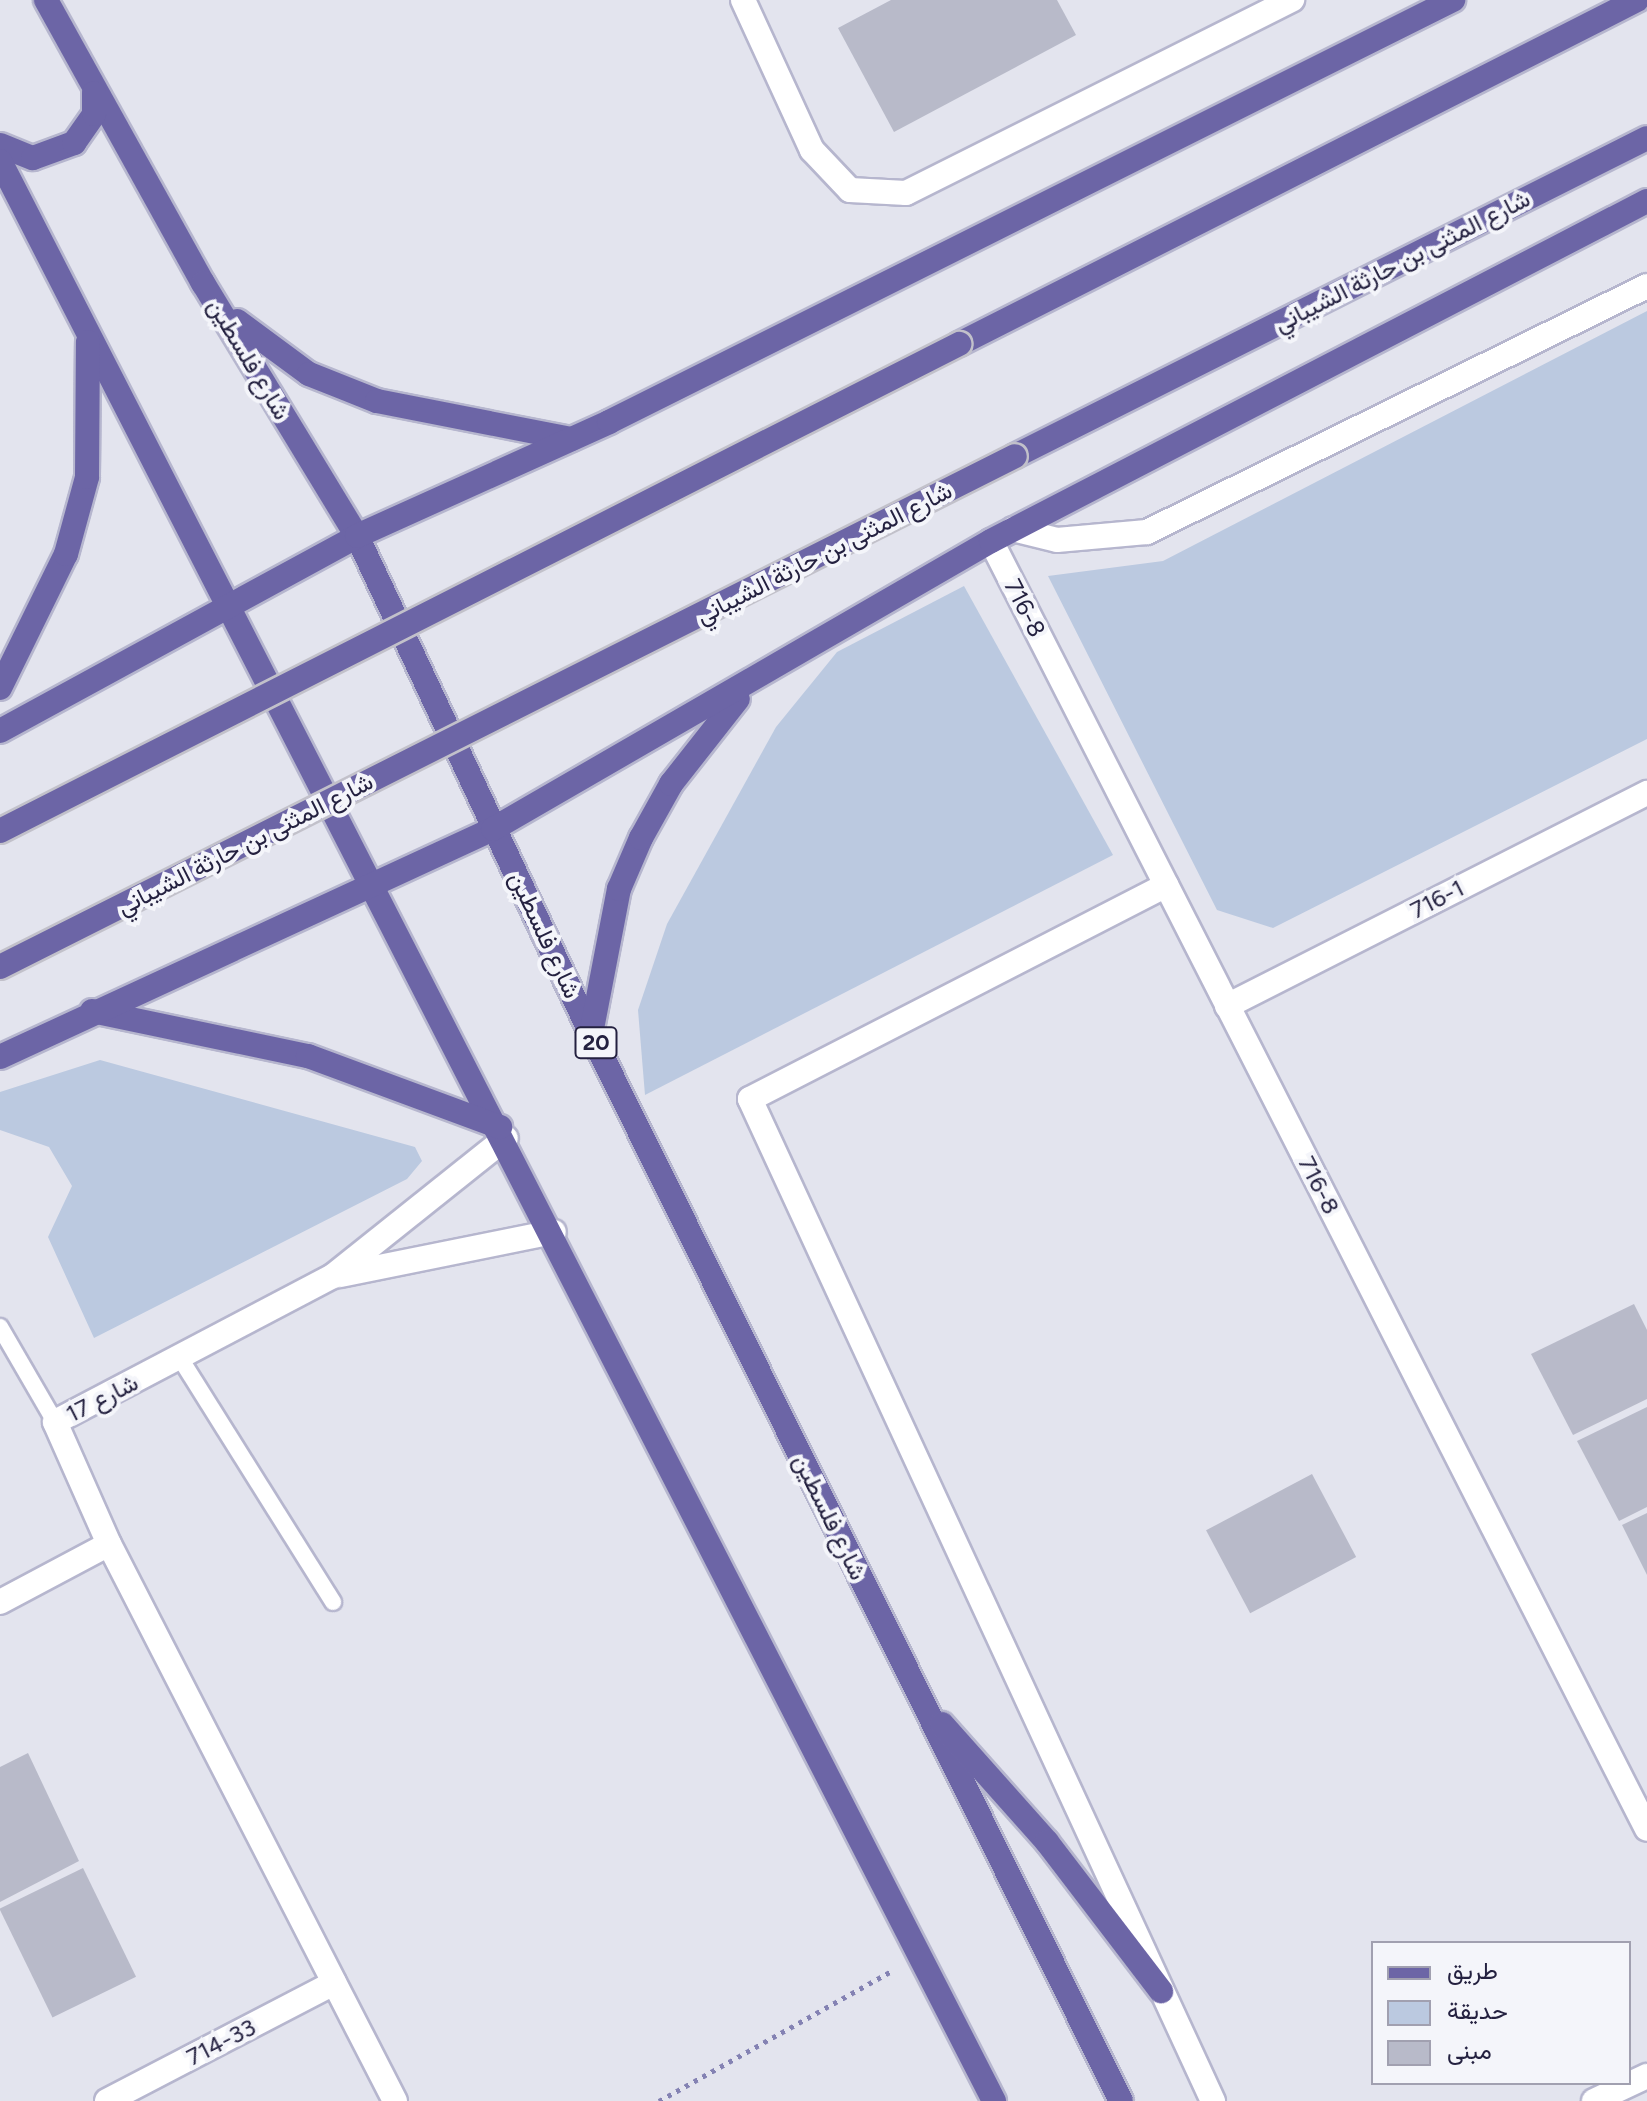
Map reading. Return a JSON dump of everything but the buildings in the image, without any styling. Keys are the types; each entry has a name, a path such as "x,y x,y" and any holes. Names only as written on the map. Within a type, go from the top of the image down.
{"main road":[{"name":"شارع فلسطين","path":"46,0 94,93 203,283 357,536 591,1034 1121,2101"},
{"path":"0,731 357,536 571,439 1453,0"},
{"path":"0,831 1637,0"},
{"path":"0,145 33,158 74,143 94,114 94,93"},
{"name":"شارع المثنى بن حارثة الشيباني","path":"0,967 1647,138"},
{"path":"0,161 554,1232 994,2101"},
{"path":"0,1057 92,1011 375,886 493,829 745,689 1013,529 1647,201"},
{"path":"203,283 254,340 309,374 441,418 571,439"},
{"path":"0,688 66,554 87,477 93,407 87,331"},
{"path":"591,1034 619,889 641,838 671,784 745,689"},
{"path":"92,1011 308,1056 503,1133"},
{"path":"922,1702 1047,1842 1161,1991"}],"street":[{"path":"743,0 812,150 850,190 906,193 1292,0"},
{"path":"1013,529 1072,541 1147,532 1647,286"},
{"name":"716-8","path":"991,541 1647,1829"},
{"name":"716-1","path":"1227,1006 1647,793"},
{"path":"1166,885 750,1099 1213,2101"},
{"name":"شارع 17","path":"395,2101 109,1544 55,1422 333,1276 503,1133"},
{"name":"شارع 17","path":"333,1276 554,1232"},
{"path":"0,1602 109,1544"},
{"name":"714-33","path":"107,2101 334,1983"},
{"path":"1594,2101 1628,2085"}],"lane":[{"path":"0,1327 55,1422"},
{"path":"180,1358 333,1602"}],"path":[{"path":"659,2101 920,1955"}],"green space":[{"path":"1647,311 1647,739 1273,928 1217,910 1048,576 1163,561"},
{"path":"964,586 1113,855 645,1095 638,1010 667,924 776,727 837,652"},
{"path":"100,1060 415,1147 422,1161 407,1179 94,1338 48,1237 72,1186 49,1147 0,1130 0,1092"}]}
